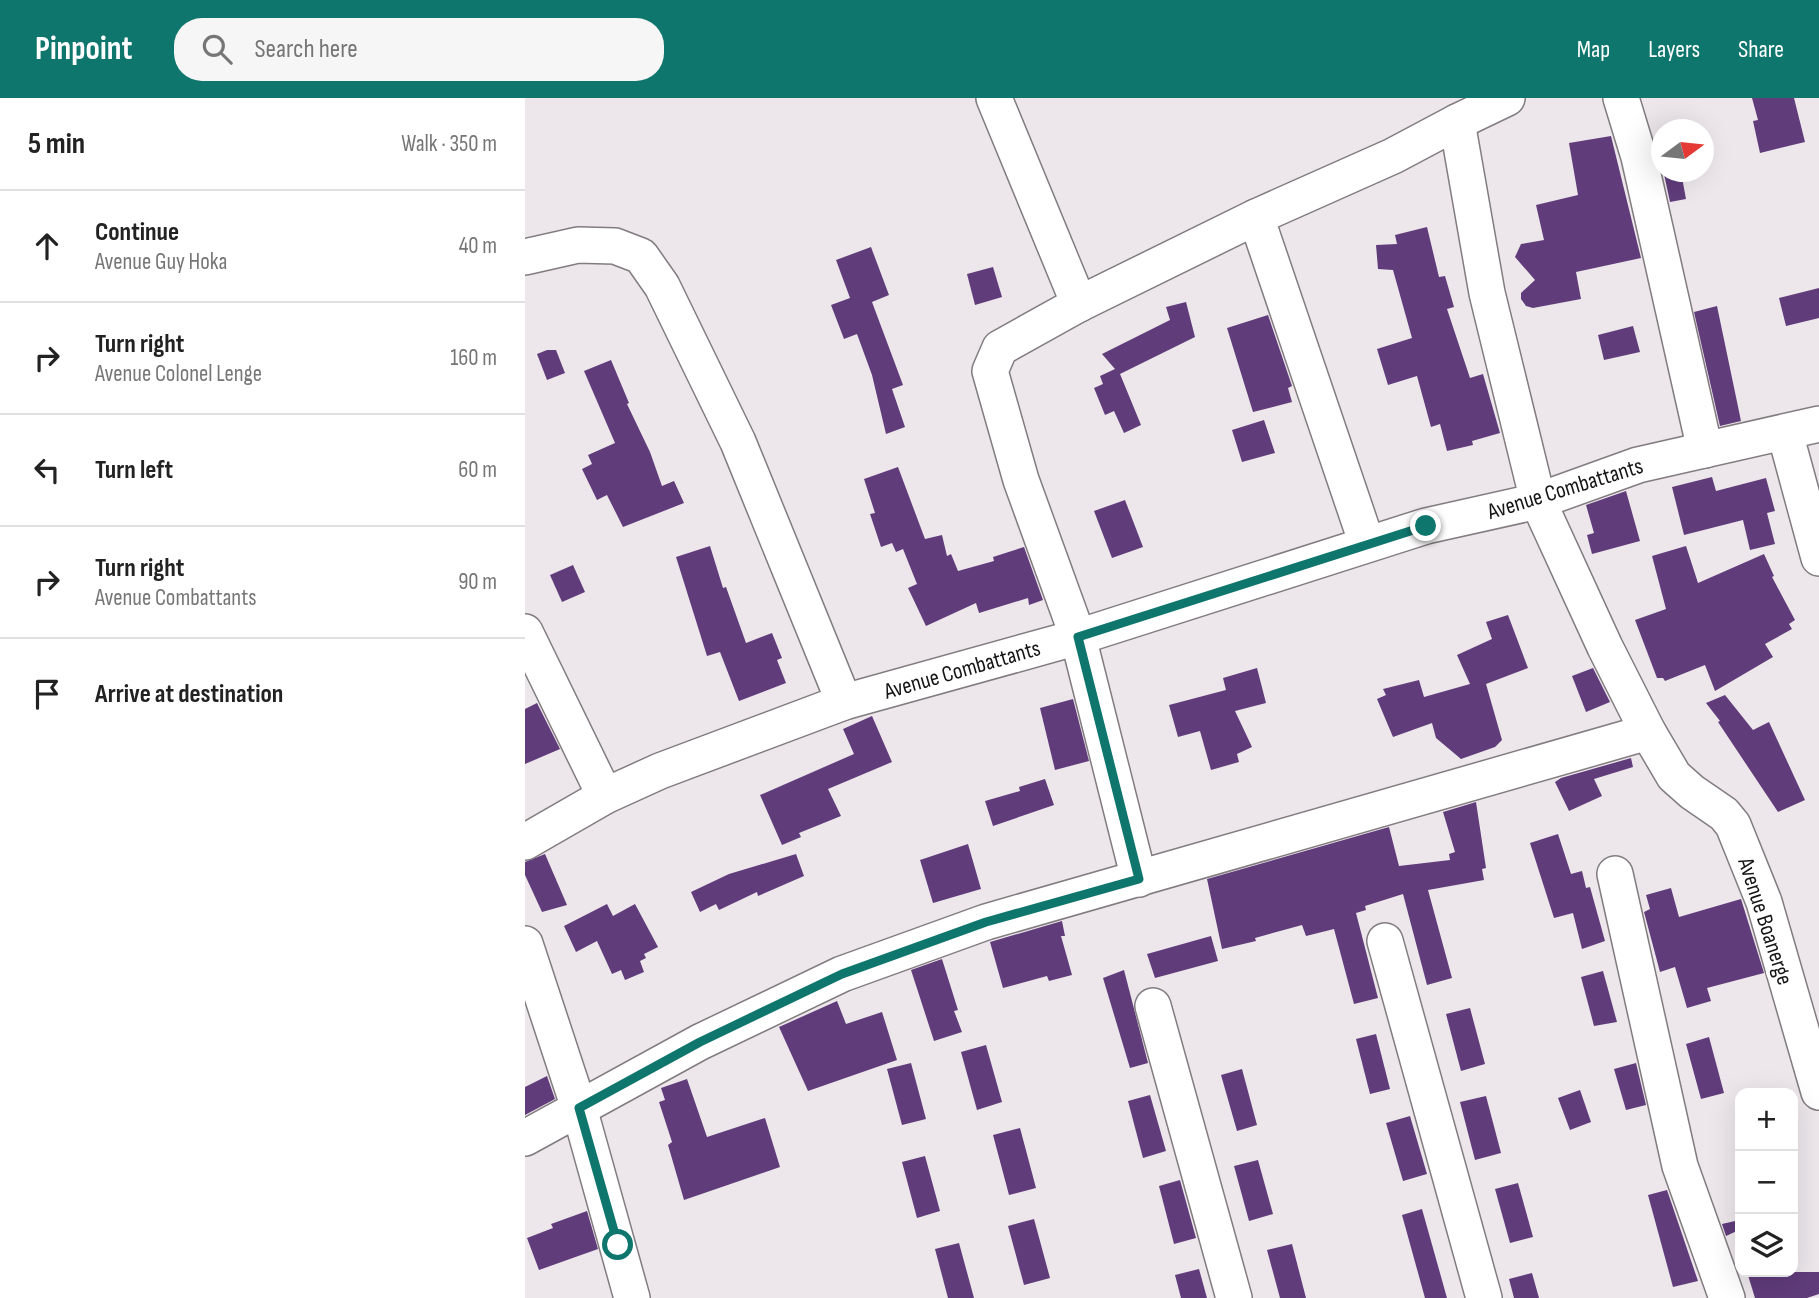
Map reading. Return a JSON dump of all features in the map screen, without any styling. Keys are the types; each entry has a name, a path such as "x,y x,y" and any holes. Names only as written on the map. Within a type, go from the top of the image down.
{"street":[{"path":"995,98 1079,304"},
{"path":"1139,879 1078,637 1021,480 990,371 1000,348 1079,304 1256,217 1393,156 1507,98"},
{"path":"1621,98 1639,157 1705,450"},
{"path":"525,1138 700,1042 842,974 986,922 1648,732 1605,647 1538,501 1487,293 1457,122"},
{"path":"1256,217 1367,544"},
{"path":"525,257 578,245 615,246 642,256 663,286 738,442 844,702"},
{"name":"Avenue Combattants","path":"525,842 605,796 660,771 844,702 1078,637 1426,526 1538,501 1638,466 1819,424"},
{"path":"1785,433 1819,558"},
{"path":"525,632 605,796"},
{"name":"Avenue Boanerge","path":"1648,732 1674,776 1724,814 1733,825 1764,902 1819,1091"},
{"path":"1615,874 1680,1166 1727,1298"},
{"path":"1385,941 1484,1298"},
{"path":"525,944 579,1108 632,1298"},
{"path":"1153,1006 1234,1298"}],"building":[{"path":"1752,98 1794,98 1805,142 1760,153 1753,121 1758,120"},
{"path":"1611,136 1641,258 1576,272 1581,299 1533,308 1526,306 1521,299 1521,293 1535,280 1515,257 1521,244 1544,240 1536,205 1578,195 1569,143"},
{"path":"1666,182 1683,182 1686,199 1670,202"},
{"path":"1427,227 1439,277 1445,276 1454,307 1447,309 1470,378 1483,374 1500,433 1472,441 1473,445 1447,451 1440,424 1431,427 1417,376 1388,385 1377,349 1412,338 1393,270 1378,269 1376,245 1397,244 1395,235"},
{"path":"871,247 889,295 872,302 903,385 892,389 905,427 886,434 872,375 857,334 844,339 831,305 850,298 836,260"},
{"path":"993,267 1002,297 975,305 967,274"},
{"path":"1819,288 1819,318 1786,326 1779,298"},
{"path":"1186,302 1195,337 1120,374 1141,425 1124,433 1114,411 1105,415 1094,388 1103,384 1100,376 1115,369 1102,354 1170,320 1166,307"},
{"path":"1717,306 1741,421 1720,426 1694,312"},
{"path":"1268,315 1292,386 1288,388 1292,402 1253,412 1227,328"},
{"path":"1633,326 1640,352 1604,360 1598,335"},
{"path":"556,350 565,373 547,380 537,354"},
{"path":"611,360 662,486 674,481 684,503 623,527 607,495 597,500 582,469 592,464 588,455 615,443 584,371"},
{"path":"1264,420 1275,453 1242,462 1232,430"},
{"path":"898,467 925,539 942,535 947,556 951,554 958,571 994,561 993,557 1024,547 1043,600 1029,605 1028,598 979,613 976,603 926,626 908,588 917,584 903,549 896,552 892,543 881,547 870,514 875,513 864,479"},
{"path":"1712,477 1716,491 1766,478 1775,511 1767,513 1775,544 1750,550 1743,520 1684,535 1672,487"},
{"path":"1626,491 1640,541 1592,554 1587,535 1594,533 1586,505"},
{"path":"1125,500 1143,547 1112,558 1094,511"},
{"path":"710,546 723,588 726,587 746,643 772,633 782,658 777,660 786,683 739,701 720,652 707,656 676,557"},
{"path":"1686,546 1698,583 1764,554 1774,576 1772,577 1795,620 1789,624 1792,629 1765,644 1773,657 1715,691 1705,665 1665,681 1663,678 1657,678 1635,620 1666,609 1652,556"},
{"path":"573,565 585,592 562,602 550,575"},
{"path":"1508,615 1528,668 1486,684 1502,740 1495,747 1461,759 1436,738 1432,723 1393,737 1377,699 1386,695 1383,689 1419,680 1424,697 1470,684 1457,655 1492,639 1486,622"},
{"path":"1257,668 1266,703 1235,711 1252,747 1237,754 1239,762 1211,770 1200,731 1178,737 1169,705 1226,690 1223,678"},
{"path":"1593,668 1610,702 1586,712 1572,676"},
{"path":"1725,695 1753,730 1769,722 1805,800 1778,812 1706,703"},
{"path":"1073,699 1089,761 1055,770 1040,708"},
{"path":"537,703 560,749 525,764 525,709"},
{"path":"872,716 892,762 828,789 841,816 799,833 801,837 782,845 760,795 854,754 843,729"},
{"path":"1631,758 1633,767 1594,779 1602,796 1569,811 1555,782"},
{"path":"1045,779 1054,805 993,826 985,801 1020,791 1019,787"},
{"path":"1476,802 1486,868 1482,869 1484,880 1428,890 1452,978 1427,985 1403,894 1365,906 1366,910 1356,913 1378,998 1354,1004 1334,929 1306,936 1302,925 1255,938 1256,941 1222,949 1207,879 1389,827 1399,866 1450,860 1449,854 1455,852 1443,812"},
{"path":"1558,834 1571,874 1582,871 1586,888 1590,887 1605,941 1582,949 1573,913 1554,918 1530,843"},
{"path":"968,844 981,889 933,903 920,860"},
{"path":"545,854 567,905 542,912 525,875 525,862"},
{"path":"796,854 804,876 758,896 757,892 719,910 716,904 700,912 691,892 729,874"},
{"path":"1671,888 1679,917 1741,899 1764,973 1707,988 1711,1001 1687,1008 1675,967 1660,972 1644,912 1650,909 1646,895"},
{"path":"607,904 613,916 635,904 658,947 644,954 646,958 640,961 644,972 625,980 621,970 612,974 597,941 576,952 564,926"},
{"path":"1062,921 1065,936 1061,936 1072,975 1049,981 1047,976 1003,988 990,942"},
{"path":"1211,936 1218,961 1155,978 1147,954"},
{"path":"942,959 958,1010 954,1011 962,1032 934,1041 911,970"},
{"path":"1124,970 1148,1063 1130,1068 1103,978"},
{"path":"1603,971 1617,1022 1594,1026 1581,977"},
{"path":"837,1001 846,1024 882,1012 897,1060 808,1091 779,1027"},
{"path":"1470,1008 1485,1064 1461,1071 1446,1014"},
{"path":"1376,1034 1390,1089 1370,1094 1356,1039"},
{"path":"1709,1037 1724,1093 1701,1099 1686,1044"},
{"path":"986,1045 1002,1102 977,1110 961,1052"},
{"path":"911,1063 926,1119 902,1125 887,1069"},
{"path":"1636,1063 1646,1105 1626,1110 1614,1069"},
{"path":"1242,1069 1257,1125 1237,1131 1221,1075"},
{"path":"547,1076 555,1099 525,1115 525,1087"},
{"path":"687,1079 707,1137 765,1118 780,1167 684,1200 668,1145 672,1142 659,1102 665,1100 661,1088"},
{"path":"1580,1090 1591,1122 1570,1130 1558,1098"},
{"path":"1150,1095 1166,1151 1143,1158 1128,1101"},
{"path":"1486,1096 1501,1153 1475,1160 1460,1102"},
{"path":"1410,1116 1427,1174 1403,1181 1386,1123"},
{"path":"1020,1128 1036,1188 1009,1195 993,1135"},
{"path":"925,1156 940,1211 917,1218 902,1162"},
{"path":"1258,1160 1273,1214 1249,1221 1234,1166"},
{"path":"1180,1180 1196,1238 1174,1244 1159,1186"},
{"path":"1518,1183 1533,1237 1510,1243 1495,1189"},
{"path":"1667,1190 1698,1281 1673,1287 1648,1195"},
{"path":"1422,1209 1447,1298 1425,1298 1402,1215"},
{"path":"587,1211 598,1249 539,1270 527,1238 553,1228 551,1224"},
{"path":"1034,1219 1050,1278 1024,1285 1008,1226"},
{"path":"1735,1221 1735,1232 1726,1236 1722,1224"},
{"path":"959,1243 974,1298 948,1298 935,1249"},
{"path":"1292,1244 1306,1298 1280,1298 1267,1250"},
{"path":"1199,1269 1207,1298 1181,1298 1175,1275"},
{"path":"1798,1272 1819,1272 1819,1294 1807,1298 1755,1298 1749,1277 1798,1277"},
{"path":"1532,1273 1539,1298 1514,1298 1509,1279"}],"route":[{"path":"618,1245 579,1108 700,1042 842,974 986,922 1139,879 1078,637 1426,526"}]}
